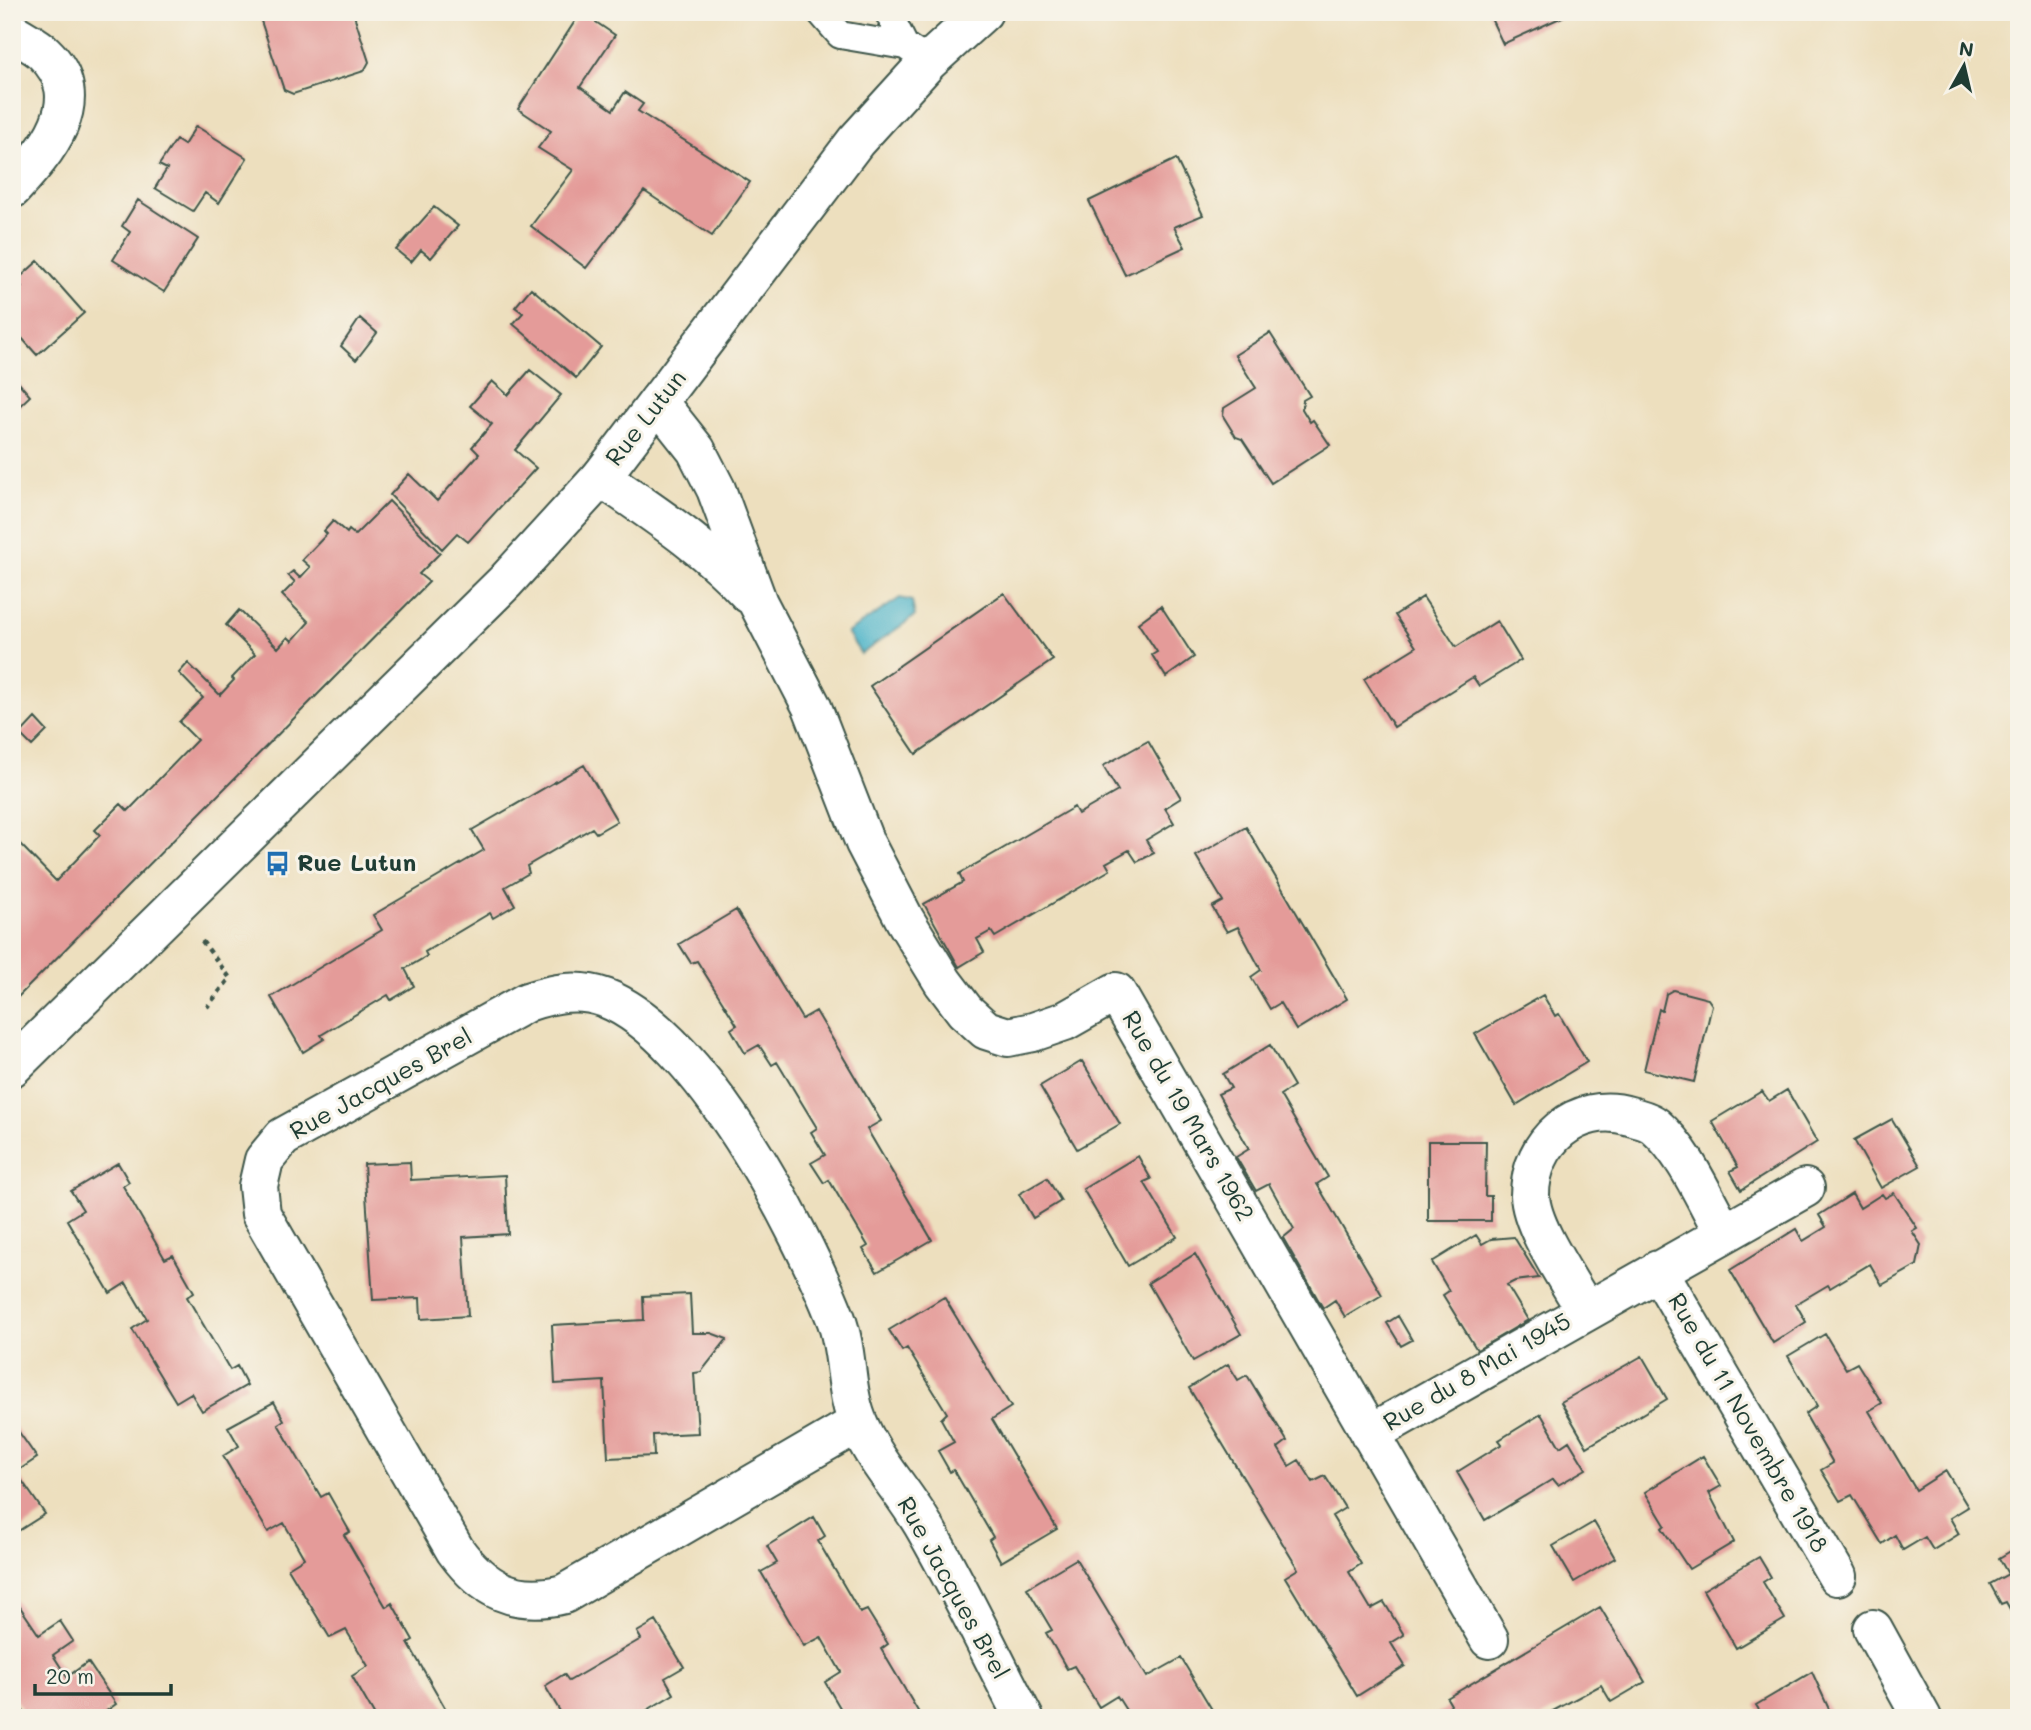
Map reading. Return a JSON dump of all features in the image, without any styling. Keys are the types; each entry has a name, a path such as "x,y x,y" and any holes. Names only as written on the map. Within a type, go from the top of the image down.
{"street":[{"name":"Rue Lutun","path":"12,1067 505,582 601,477 916,54 983,12"},
{"path":"12,32 45,53 61,78 65,102 59,131 43,156 12,189"},
{"name":"Rue du 19 Mars 1962","path":"659,402 696,450 711,480 758,603 812,707 865,843 943,982 965,1011 986,1030 1008,1037 1065,1021 1116,992 1489,1639"},
{"name":"Rue du 19 Mars 1962","path":"601,477 723,566 758,603"},
{"name":"Rue Jacques Brel","path":"858,1423 564,1594 538,1600 511,1596 470,1570 455,1550 261,1214 258,1186 264,1160 283,1137 527,1002 551,994 575,991 604,997 627,1009 680,1056 716,1101 782,1202 836,1320 858,1423 875,1456 925,1528 1024,1718"},
{"name":"Rue du 8 Mai 1945","path":"1585,1310 1539,1227 1530,1197 1533,1166 1545,1144 1563,1126 1588,1114 1621,1114 1652,1123 1673,1145 1724,1233"},
{"name":"Rue du 8 Mai 1945","path":"1370,1434 1585,1310 1805,1188"},
{"name":"Rue du 11 Novembre 1918","path":"1658,1270 1837,1576"},
{"path":"1873,1629 1922,1718"}],"lane":[{"path":"820,12 840,35 916,54"},
{"path":"888,12 916,54"}],"path":[{"path":"174,909 230,978 207,1007"}],"water":[{"path":"900,598 912,601 915,616 861,654 847,633"}],"building":[{"path":"278,12 353,12 369,62 364,71 293,94 284,90 260,18"},
{"path":"581,12 615,35 580,87 613,110 625,92 643,104 638,111 750,182 712,236 644,191 586,268 531,226 573,170 538,148 551,131 518,109"},
{"path":"1488,12 1573,12 1503,44"},
{"path":"196,126 247,158 219,203 205,193 193,211 155,188 167,169 159,165 176,140 184,145"},
{"path":"1176,159 1203,215 1174,227 1185,247 1125,275 1089,201"},
{"path":"138,200 198,239 164,292 113,260 130,232 122,226"},
{"path":"434,207 458,226 431,258 421,250 411,262 396,250"},
{"path":"38,261 84,313 37,355 12,327 12,296 22,287 16,281"},
{"path":"531,288 601,347 576,378 513,324 523,313 515,307"},
{"path":"360,318 377,333 356,360 341,346"},
{"path":"1270,333 1310,396 1303,400 1302,409 1330,445 1271,483 1223,416 1224,408 1256,388 1235,355"},
{"path":"530,370 561,395 515,450 536,468 468,542 457,533 442,549 390,495 409,474 437,501 479,454 472,447 492,424 470,406 492,381 508,395"},
{"path":"12,375 30,396 12,413"},
{"path":"389,501 440,553 419,574 429,582 12,1003 12,852 20,844 56,881 100,835 95,830 121,804 128,811 197,740 179,722 203,698 179,673 188,663 220,695 255,654 226,625 239,610 278,648 288,637 292,641 309,622 282,595 295,582 288,575 293,571 300,578 310,567 302,560 327,534 324,531 333,521 347,533 349,530 355,535"},
{"path":"1004,593 1053,660 916,754 870,686"},
{"path":"1423,597 1456,647 1497,621 1521,660 1479,686 1473,677 1394,727 1364,679 1416,647 1395,615"},
{"path":"1161,606 1194,657 1166,677 1152,655 1157,652 1138,623"},
{"path":"35,718 47,731 32,746 20,734"},
{"path":"1148,741 1181,798 1165,808 1174,823 1146,840 1154,853 1137,862 1129,850 1106,863 1110,870 995,937 991,931 977,939 984,952 959,967 924,904 963,882 959,874 1074,807 1078,814 1118,791 1103,766"},
{"path":"584,765 617,821 596,833 592,828 527,866 529,873 505,887 515,905 493,918 490,913 425,952 427,956 405,969 414,986 391,1000 388,995 321,1035 324,1039 303,1052 271,997 382,930 373,915 484,850 472,830"},
{"path":"1246,827 1347,999 1296,1030 1280,1003 1270,1009 1251,977 1261,970 1238,927 1227,932 1212,907 1223,901 1196,856"},
{"path":"736,910 802,1019 816,1011 881,1121 867,1129 932,1240 877,1272 863,1249 868,1246 829,1180 824,1183 811,1163 825,1155 811,1132 817,1128 777,1062 772,1065 759,1045 745,1053 731,1029 737,1025 697,961 691,963 679,944"},
{"path":"1673,990 1708,999 1712,1005 1694,1082 1644,1070 1659,1009 1662,1011 1666,994"},
{"path":"1543,995 1555,1016 1559,1014 1587,1062 1516,1105 1475,1034"},
{"path":"1270,1045 1294,1086 1280,1095 1328,1177 1317,1184 1382,1295 1345,1317 1335,1300 1323,1308 1283,1238 1294,1229 1269,1184 1256,1191 1236,1157 1249,1149 1218,1094 1231,1088 1223,1074"},
{"path":"1082,1061 1120,1124 1077,1149 1040,1086"},
{"path":"1787,1090 1817,1142 1741,1190 1730,1171 1738,1167 1712,1121 1762,1091 1769,1101"},
{"path":"1892,1119 1920,1166 1881,1188 1854,1140"},
{"path":"1428,1141 1486,1141 1485,1196 1491,1196 1491,1221 1428,1221"},
{"path":"1138,1156 1151,1179 1144,1182 1177,1237 1128,1266 1083,1189"},
{"path":"410,1162 411,1180 505,1175 508,1234 463,1237 468,1316 421,1319 420,1298 373,1300 364,1164"},
{"path":"118,1163 129,1182 123,1186 165,1259 173,1255 194,1292 187,1297 230,1370 237,1366 247,1385 202,1411 191,1393 176,1402 132,1329 147,1319 126,1283 110,1293 67,1220 83,1210 71,1191"},
{"path":"1047,1178 1061,1201 1033,1218 1019,1194"},
{"path":"1894,1193 1917,1228 1912,1231 1921,1245 1917,1265 1882,1285 1870,1264 1830,1288 1828,1285 1796,1304 1806,1322 1773,1343 1730,1270 1796,1229 1803,1241 1826,1227 1819,1215 1852,1194 1860,1208 1882,1194 1885,1198"},
{"path":"1476,1235 1482,1244 1491,1239 1514,1237 1539,1278 1515,1281 1507,1285 1528,1320 1477,1350 1443,1295 1449,1291 1432,1262"},
{"path":"1195,1254 1241,1334 1193,1361 1148,1283"},
{"path":"690,1294 692,1333 711,1333 727,1339 701,1372 694,1373 698,1433 653,1435 654,1456 608,1458 604,1381 555,1384 552,1325 644,1320 643,1296"},
{"path":"944,1297 1011,1407 992,1419 1057,1529 1001,1562 989,1540 993,1537 954,1470 950,1472 938,1451 954,1442 941,1419 947,1413 907,1348 902,1351 889,1330"},
{"path":"1398,1316 1412,1340 1401,1346 1387,1323"},
{"path":"1825,1334 1846,1369 1857,1363 1882,1403 1869,1411 1916,1490 1946,1471 1968,1507 1950,1518 1959,1534 1933,1550 1925,1537 1903,1550 1895,1535 1882,1544 1852,1495 1840,1501 1821,1470 1833,1463 1805,1414 1817,1406 1788,1356"},
{"path":"1642,1356 1667,1399 1587,1447 1561,1402"},
{"path":"1228,1364 1238,1380 1247,1375 1287,1441 1278,1448 1289,1466 1299,1460 1313,1482 1325,1476 1345,1508 1332,1516 1361,1564 1349,1572 1371,1609 1384,1602 1404,1635 1391,1643 1405,1666 1357,1696 1285,1577 1298,1569 1189,1388"},
{"path":"274,1402 284,1420 278,1424 321,1497 328,1493 350,1532 344,1535 386,1607 392,1603 413,1640 408,1643 451,1718 376,1718 352,1676 368,1666 346,1630 330,1638 288,1568 304,1558 284,1523 268,1532 223,1456 239,1446 228,1427"},
{"path":"1541,1414 1560,1447 1569,1441 1586,1469 1558,1485 1553,1479 1485,1520 1457,1472 1502,1444 1499,1440"},
{"path":"12,1422 37,1458 16,1472 45,1514 12,1535"},
{"path":"1703,1456 1721,1486 1709,1493 1734,1542 1689,1569 1662,1528 1665,1525 1645,1492"},
{"path":"814,1517 825,1536 818,1541 860,1613 867,1610 888,1644 881,1649 922,1718 846,1718 825,1682 841,1672 821,1637 804,1646 761,1572 777,1563 767,1546"},
{"path":"1594,1522 1615,1558 1574,1582 1553,1546"},
{"path":"2019,1546 2019,1625 2006,1602 2001,1604 1990,1584 2008,1574 1999,1558"},
{"path":"1759,1557 1771,1577 1763,1582 1785,1619 1736,1648 1703,1590"},
{"path":"1076,1559 1147,1677 1181,1658 1217,1718 1131,1718 1117,1696 1099,1707 1074,1666 1067,1669 1046,1633 1052,1630 1027,1588"},
{"path":"12,1595 39,1635 60,1621 73,1641 53,1655 67,1677 88,1662 116,1704 105,1712 109,1718 28,1718 12,1695"},
{"path":"1600,1607 1645,1682 1611,1702 1601,1685 1540,1718 1430,1718 1451,1705 1447,1698"},
{"path":"656,1621 684,1667 665,1678 674,1694 634,1718 564,1718 545,1686 564,1674 569,1681 641,1639 637,1632"},
{"path":"1812,1672 1833,1718 1764,1718 1756,1705"}],"place":[{"name":"Rue Lutun","path":"277,863"}]}
